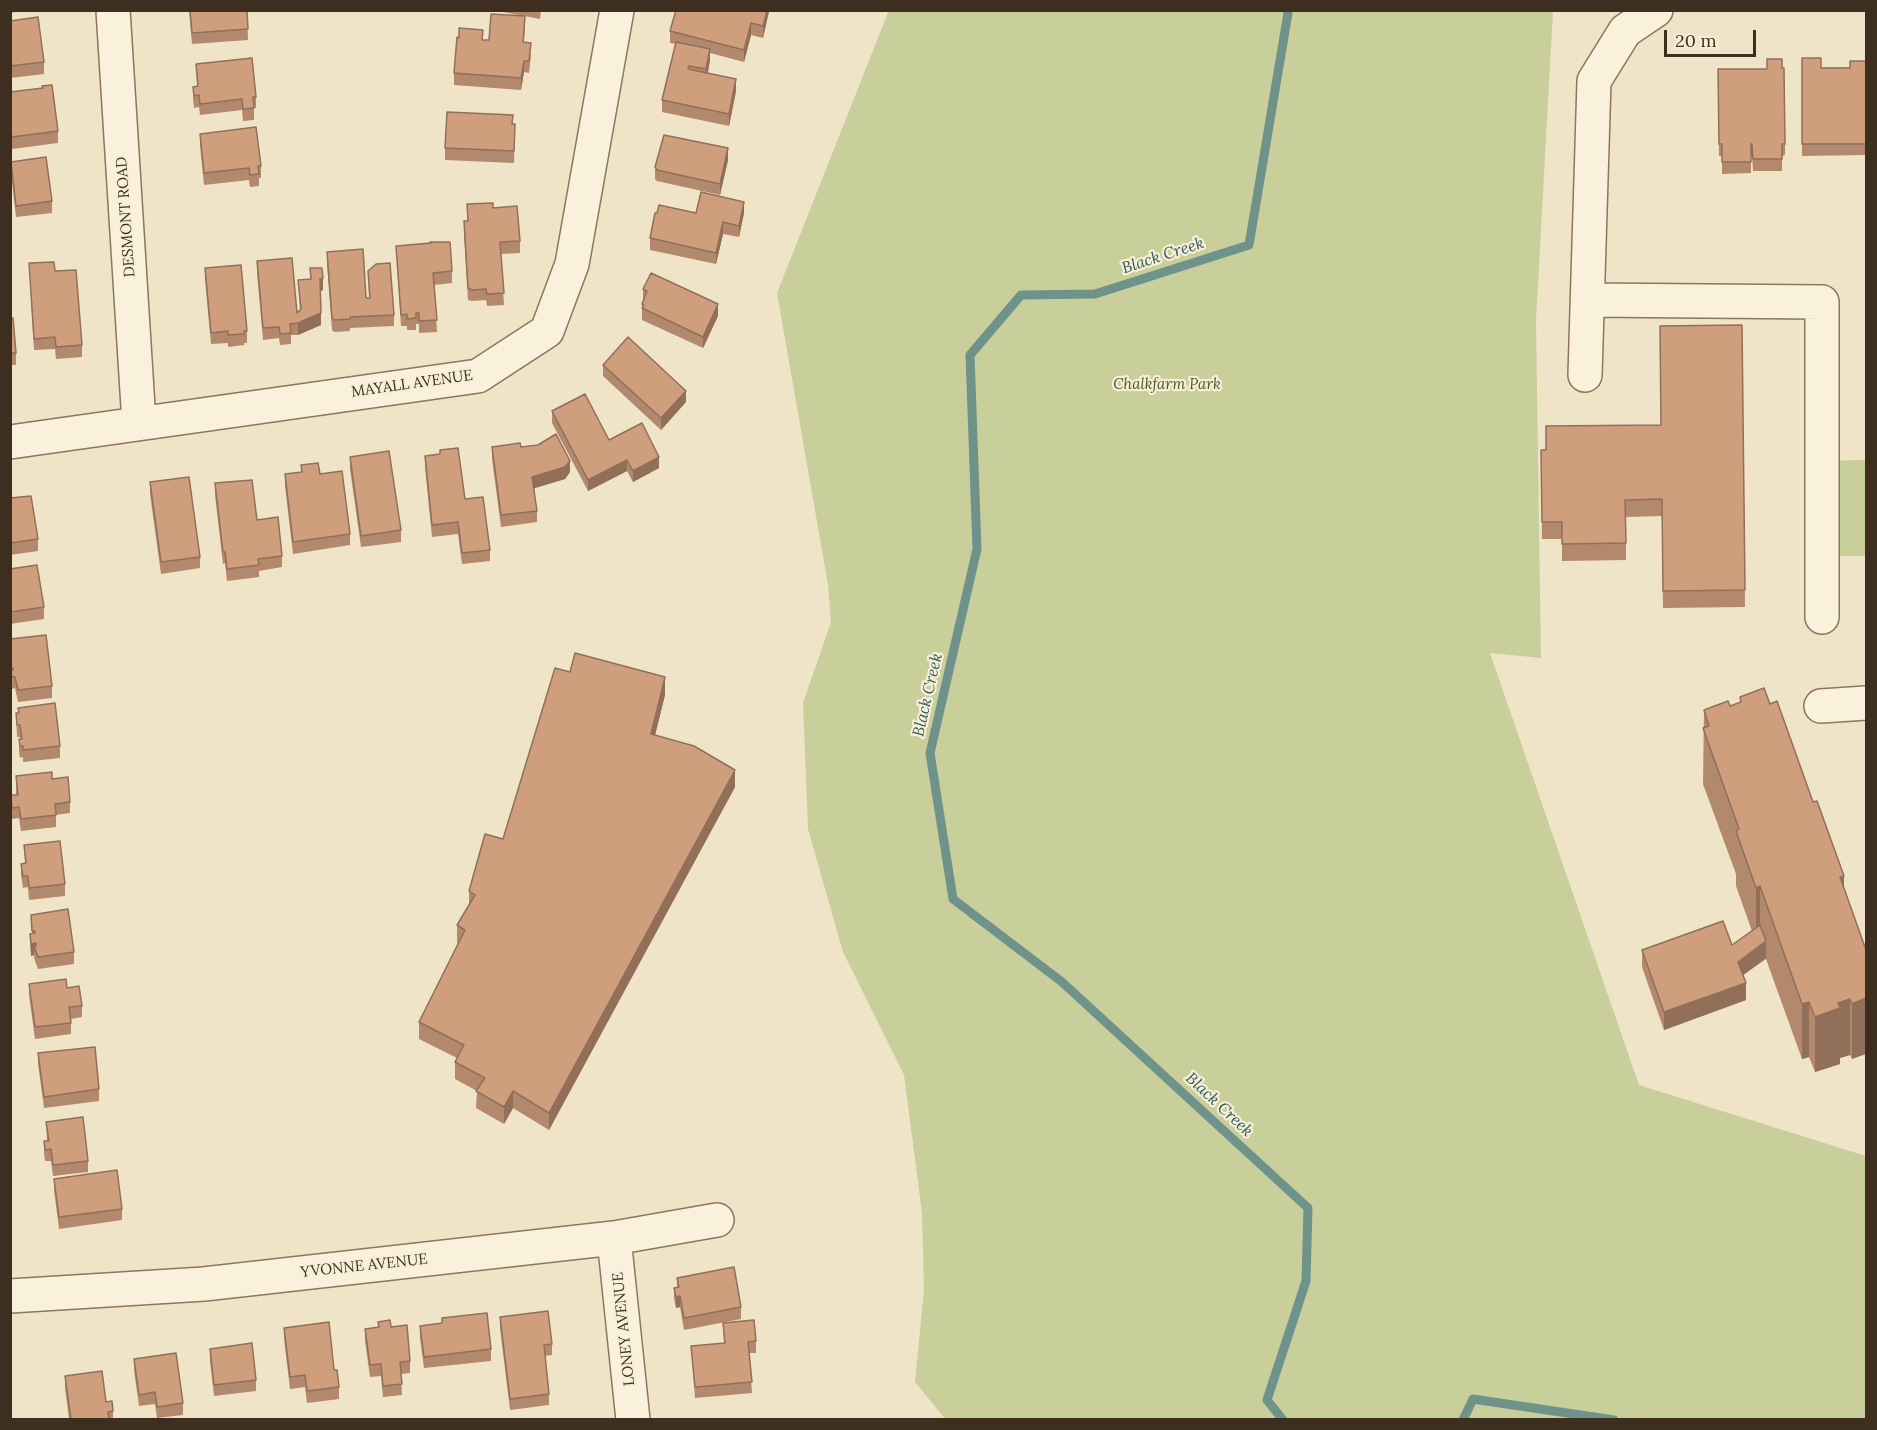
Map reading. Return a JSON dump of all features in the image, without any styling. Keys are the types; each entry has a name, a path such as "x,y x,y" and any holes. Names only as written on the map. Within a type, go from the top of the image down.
{"street":[{"name":"DESMONT ROAD","path":"113,10 139,423"},
{"name":"MAYALL AVENUE","path":"10,442 478,376 547,331 572,264 617,10"},
{"path":"1585,375 1594,81 1625,31 1656,10"},
{"path":"1588,300 1822,302 1822,617"},
{"path":"1821,706 1866,703"},
{"name":"YVONNE AVENUE","path":"10,1296 204,1284 614,1238 717,1220"},
{"name":"LONEY AVENUE","path":"614,1238 633,1419"}],"green space":[{"name":"Chalkfarm Park","path":"889,10 1553,11 1536,321 1541,658 1490,653 1639,1085 1866,1156 1866,1419 946,1420 915,1382 924,1290 922,1213 904,1075 843,952 808,829 803,703 831,622 828,585 777,293"},
{"path":"1866,460 1866,556 1809,556 1808,461"}],"building":[{"path":"190,10 247,10 248,29 192,33"},
{"path":"676,10 767,10 763,26 751,23 744,50 670,31"},
{"path":"491,14 525,16 523,42 531,43 529,61 524,61 521,78 454,73 459,28 483,30 482,40 489,40"},
{"path":"38,17 44,62 10,66 10,21"},
{"path":"676,42 710,49 706,69 689,66 688,69 736,79 729,114 662,100"},
{"path":"252,58 256,97 253,97 254,108 243,109 242,99 200,104 199,95 194,96 193,87 198,86 196,64"},
{"path":"1802,58 1821,58 1821,68 1850,68 1850,61 1866,61 1866,144 1802,144"},
{"path":"1767,59 1782,59 1782,68 1784,68 1785,144 1782,144 1782,159 1753,159 1751,144 1751,162 1722,162 1722,144 1719,144 1718,69 1767,69"},
{"path":"52,85 58,131 12,137 10,92"},
{"path":"447,112 513,115 514,151 445,148"},
{"path":"256,127 261,166 258,166 259,174 250,175 249,168 204,173 200,134"},
{"path":"664,135 728,148 720,184 657,170 655,167"},
{"path":"46,157 52,201 16,206 11,162"},
{"path":"701,192 744,202 739,226 723,222 716,253 650,238 659,205 696,213"},
{"path":"493,203 493,208 517,206 520,241 500,242 504,293 487,294 486,289 468,288 464,221 468,221 467,204"},
{"path":"450,242 452,271 433,273 437,320 419,321 419,313 416,313 416,318 407,319 407,314 401,315 396,246"},
{"path":"363,249 366,298 370,298 368,271 376,264 390,263 394,315 334,320 327,252"},
{"path":"292,258 297,313 301,309 298,280 311,279 310,268 322,268 321,313 290,324 291,333 280,334 279,327 263,328 257,261"},
{"path":"54,262 55,271 76,270 82,345 56,347 55,337 34,339 29,263"},
{"path":"241,265 247,331 244,331 244,334 228,335 228,331 211,333 205,268"},
{"path":"651,273 718,304 703,337 642,308 647,291 643,289"},
{"path":"10,318 13,318 16,353 10,353"},
{"path":"1742,325 1745,590 1663,591 1662,499 1625,500 1626,543 1562,544 1562,522 1542,522 1541,450 1546,450 1546,426 1661,425 1660,326"},
{"path":"628,337 686,391 661,418 603,365"},
{"path":"585,394 609,440 642,423 659,457 633,471 627,460 588,480 552,411"},
{"path":"556,434 570,461 565,467 532,477 537,511 501,515 492,447 520,443 521,447 538,445"},
{"path":"458,448 465,499 483,497 490,550 462,553 458,522 432,525 425,456 440,454 440,450"},
{"path":"389,451 401,530 361,536 350,457"},
{"path":"318,463 320,474 342,471 350,534 293,542 285,474 302,472 301,465"},
{"path":"189,477 200,557 161,562 150,482"},
{"path":"252,480 257,520 278,517 282,556 258,559 259,565 227,569 215,483"},
{"path":"31,496 38,539 10,543 10,498"},
{"path":"37,565 44,607 10,612 10,569"},
{"path":"46,635 52,686 18,690 15,677 12,677 13,668 10,668 10,639"},
{"path":"575,653 665,677 651,734 694,746 735,770 549,1113 513,1091 504,1107 476,1091 485,1078 455,1062 464,1045 419,1022 465,930 457,925 475,895 469,891 485,834 503,839 555,668 570,672"},
{"path":"1764,688 1770,704 1777,701 1813,802 1817,801 1844,876 1840,877 1866,950 1866,998 1852,1004 1850,999 1838,1003 1840,1008 1815,1017 1809,1002 1802,1004 1760,886 1756,888 1736,831 1739,829 1703,728 1709,726 1704,710 1728,701 1730,706 1741,702 1740,697"},
{"path":"55,703 60,746 23,750 19,739 22,739 20,725 17,725 18,708"},
{"path":"52,772 52,779 68,777 70,802 55,804 56,815 21,819 19,807 12,808 11,795 18,795 16,776"},
{"path":"60,841 65,884 29,888 28,876 23,876 21,864 26,863 24,845"},
{"path":"68,909 74,952 38,957 34,946 36,943 31,944 30,934 35,931 32,931 31,915"},
{"path":"1723,921 1732,945 1760,925 1766,941 1738,962 1746,983 1664,1012 1642,950"},
{"path":"66,979 67,988 79,986 82,1006 69,1007 71,1023 35,1027 29,984"},
{"path":"95,1047 99,1089 44,1097 38,1053"},
{"path":"83,1117 88,1161 53,1165 51,1149 45,1150 44,1141 49,1141 46,1122"},
{"path":"117,1170 122,1209 59,1217 54,1179"},
{"path":"734,1267 741,1307 684,1318 680,1296 676,1297 674,1288 679,1287 677,1278"},
{"path":"548,1311 552,1344 544,1345 549,1394 510,1399 500,1317"},
{"path":"487,1313 491,1349 424,1357 420,1326 442,1323 442,1318"},
{"path":"390,1320 391,1327 407,1325 410,1361 400,1362 402,1384 383,1386 381,1364 370,1365 365,1329 379,1327 378,1322"},
{"path":"754,1320 756,1341 748,1342 752,1382 695,1387 691,1346 725,1343 723,1323"},
{"path":"329,1322 334,1370 337,1370 339,1387 307,1391 305,1375 290,1377 284,1328"},
{"path":"252,1343 256,1380 214,1385 210,1349"},
{"path":"176,1353 183,1403 157,1407 155,1392 139,1395 134,1359"},
{"path":"102,1371 106,1402 112,1401 113,1411 108,1412 109,1419 71,1419 65,1376"}],"waterway":[{"name":"Black Creek","path":"1283,1420 1267,1400 1306,1281 1308,1208 1062,982 953,899 930,753 977,549 970,355 1021,295 1095,294 1249,245 1287,10"},
{"name":"Black Creek","path":"1463,1420 1473,1399 1614,1420"}]}
